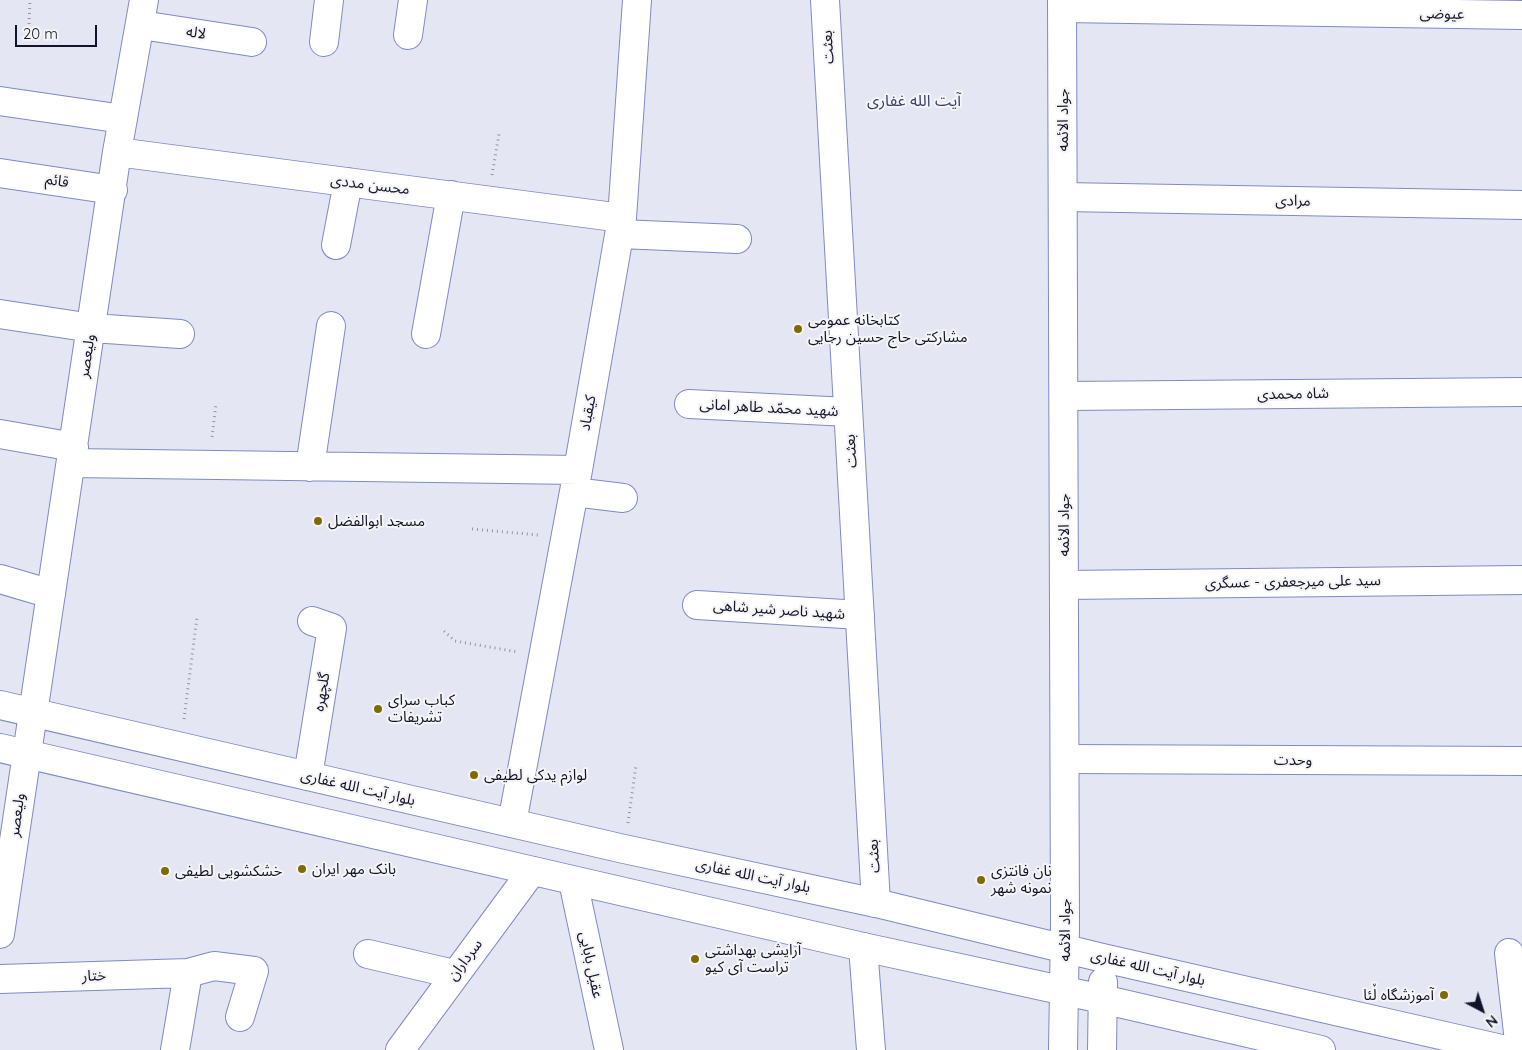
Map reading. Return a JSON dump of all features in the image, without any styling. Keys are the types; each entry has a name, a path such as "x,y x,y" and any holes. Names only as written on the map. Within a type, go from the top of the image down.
{"street":[{"path":"324,42 329,0"},
{"path":"408,35 413,0"},
{"name":"کیقباد","path":"512,823 566,537 621,226 637,0"},
{"name":"بعثت","path":"825,0 876,902"},
{"name":"عیوضی","path":"1062,4 1522,15"},
{"name":"جواد الائمه","path":"1062,4 1065,759 1063,1050"},
{"name":"لاله","path":"143,12 252,42"},
{"name":"ولیعصر","path":"0,934 113,190 117,152 143,12"},
{"path":"0,101 123,118"},
{"name":"محسن مددی","path":"117,152 487,200 621,226 736,238"},
{"name":"قائم","path":"0,172 113,190"},
{"path":"336,245 348,182"},
{"path":"426,334 451,195"},
{"name":"مرادی","path":"1063,197 1522,205"},
{"path":"0,314 92,328 180,334"},
{"path":"310,467 331,326"},
{"name":"شاه محمدی","path":"1064,396 1522,392"},
{"name":"شهید محمّد طاهر امانی","path":"689,404 848,412"},
{"path":"0,434 73,455 209,465 310,467 576,481 623,498"},
{"path":"0,579 51,594"},
{"name":"سید علی میرجعفری - عسگری","path":"1064,585 1522,580"},
{"name":"شهید ناصر شیر شاهی","path":"697,605 860,615"},
{"name":"گلچهره","path":"308,776 332,628 312,622"},
{"name":"بلوار آیت الله غفاری","path":"0,705 624,849 876,902 1065,949 1506,1050"},
{"path":"0,748 863,948 1102,999 1321,1050"},
{"name":"وحدت","path":"1065,759 1522,761"},
{"name":"سرداران","path":"400,1050 454,974 532,871"},
{"name":"عقیل بابایی","path":"573,881 609,1050"},
{"path":"863,948 871,1050"},
{"path":"1509,953 1520,1050"},
{"path":"368,954 454,974"},
{"path":"1102,1050 1104,958"},
{"name":"ختار","path":"0,979 188,973 214,966 254,971 240,1017"},
{"path":"175,1050 188,973"}],"path":[{"path":"29,24 30,0"},
{"path":"487,200 499,134"},
{"path":"209,465 216,404"},
{"path":"472,530 566,537"},
{"path":"181,747 197,617"},
{"path":"444,631 455,641 543,657"},
{"path":"624,849 636,765"}],"place":[{"name":"کتابخانه عمومی مشارکتی حاج حسین رجایی","path":"798,329"},
{"name":"مسجد ابوالفضل","path":"318,521"},
{"name":"کباب سرای تشریفات","path":"378,709"},
{"name":"لوازم یدکی لطیفی","path":"474,775"},
{"name":"بانک مهر ایران","path":"302,869"},
{"name":"خشکشویی لطیفی","path":"165,871"},
{"name":"نان فانتزی نمونه شهر","path":"981,880"},
{"name":"آرایشی بهداشتی تراست آی کیو","path":"695,959"},
{"name":"آموزشگاه ڵئا","path":"1444,995"}],"district":[{"name":"آیت الله غفاری","path":"914,101"}]}
